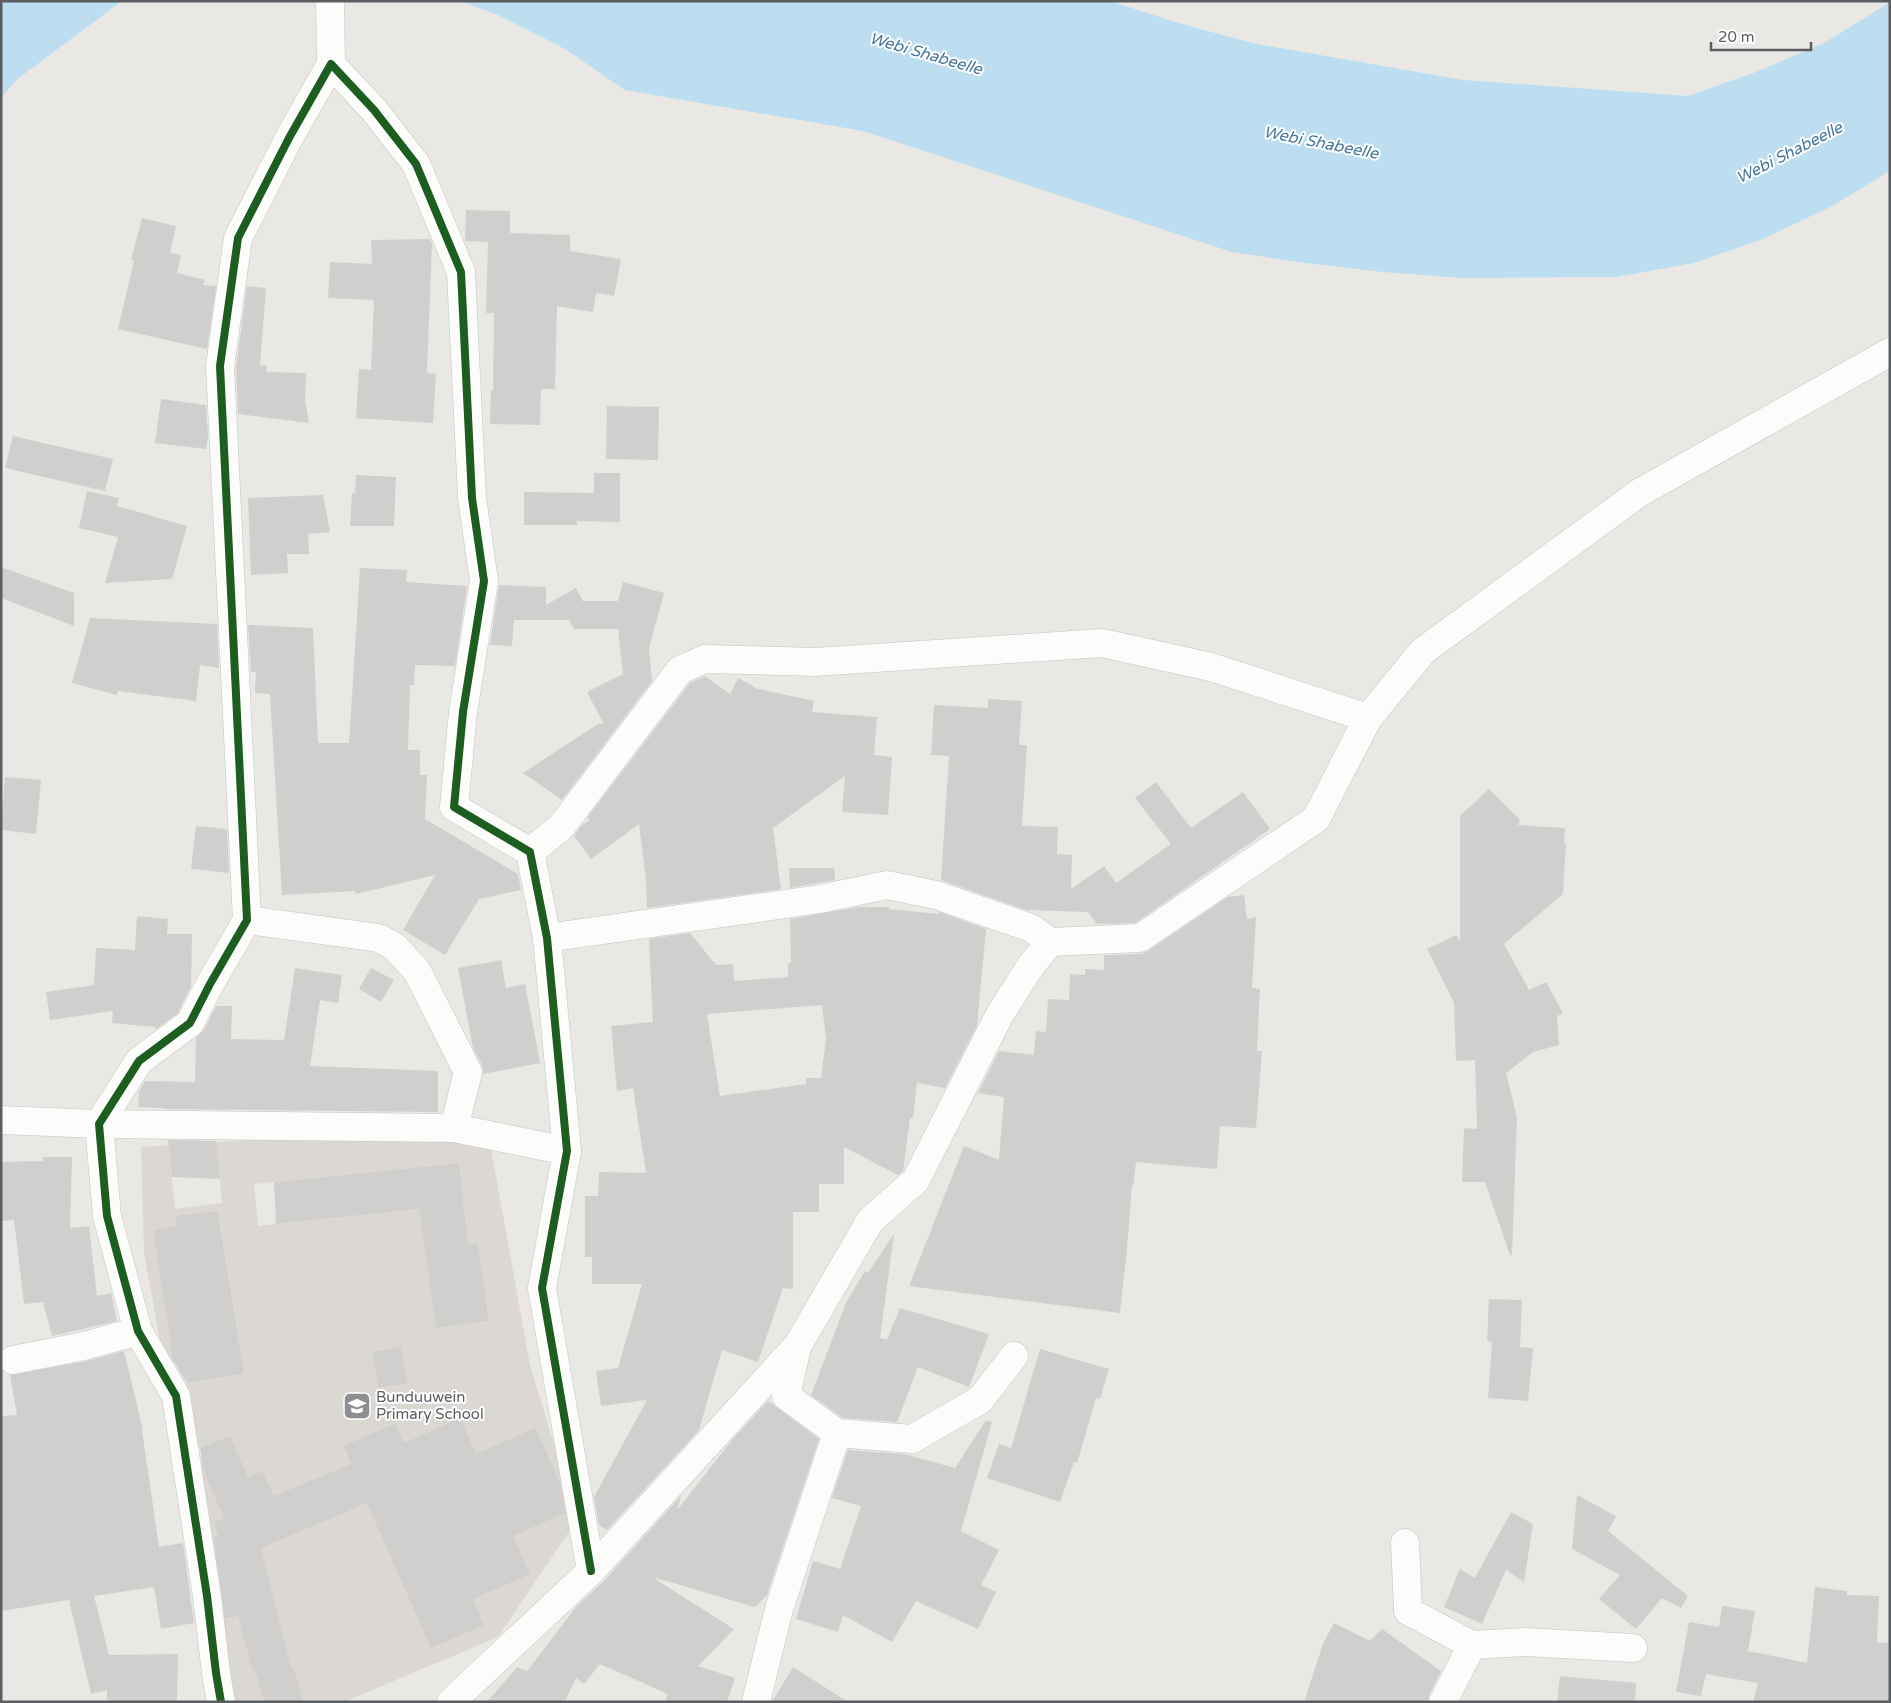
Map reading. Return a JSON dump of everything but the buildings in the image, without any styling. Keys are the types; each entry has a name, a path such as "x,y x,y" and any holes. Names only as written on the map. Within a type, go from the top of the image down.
{"street":[{"path":"221,1702 207,1596 176,1396 138,1331 107,1216 99,1124 139,1061 190,1023 247,920 220,366 238,238 289,138 331,64 330,1"},
{"path":"331,64 374,110 416,164 461,272 472,498 484,581 463,712 454,807 530,852 547,938 568,1151 542,1288 591,1571"},
{"path":"547,938 820,899 887,886 936,895 1032,928 1050,942 1140,938 1316,819 1368,718 1424,651 1639,493 1890,352"},
{"path":"530,852 561,827 680,670 705,659 815,662 1102,643 1210,668 1368,718"},
{"path":"247,920 379,938 395,947 416,971 468,1072 454,1128"},
{"path":"450,1701 591,1571 798,1345 870,1221 916,1180 1000,1014 1030,967 1050,942"},
{"path":"1,1120 99,1124 454,1128 568,1151"},
{"path":"14,1360 84,1346 138,1331"},
{"path":"798,1345 786,1396 837,1433 912,1439 980,1400 1014,1356"},
{"path":"756,1702 779,1609 837,1433"},
{"path":"1405,1543 1408,1611 1472,1646 1526,1642 1633,1648"},
{"path":"1443,1702 1472,1646"}],"shaded area":[{"name":"Bunduuwein Primary School","path":"433,1128 491,1149 530,1365 577,1520 498,1637 344,1702 303,1702 294,1668 257,1677 264,1702 231,1702 194,1527 144,1253 141,1147","holes":["216,1144 222,1203 175,1209 169,1149","459,1163 466,1226 431,1230 429,1208 258,1226 254,1184","220,1220 244,1374 177,1385 153,1230","478,1242 489,1321 436,1328 425,1250","401,1348 406,1384 378,1388 372,1352","395,1423 484,1624 431,1647 343,1446","231,1436 238,1456 202,1468 196,1448","251,1512 289,1662 252,1671 214,1522"]}],"water":[{"path":"1,1 122,1 16,80 1,98"},
{"name":"Webi Shabeelle","path":"460,1 1110,1 1175,22 1252,43 1463,80 1688,96 1756,72 1826,42 1890,2 1890,171 1832,206 1763,239 1694,263 1616,277 1462,278 1383,272 1306,263 1232,252 863,131 625,90 565,49 498,15"}],"cycle path":[{"path":"221,1702 207,1596 176,1396 138,1331 107,1216 99,1124 139,1061 190,1023 247,920 220,366 238,238 289,138 331,64 374,110 416,164 461,272 472,498 484,581 463,712 454,807 530,852 547,938 567,1151 542,1288 591,1571"}],"place":[{"name":"Bunduuwein Primary School","path":"357,1406"}]}
